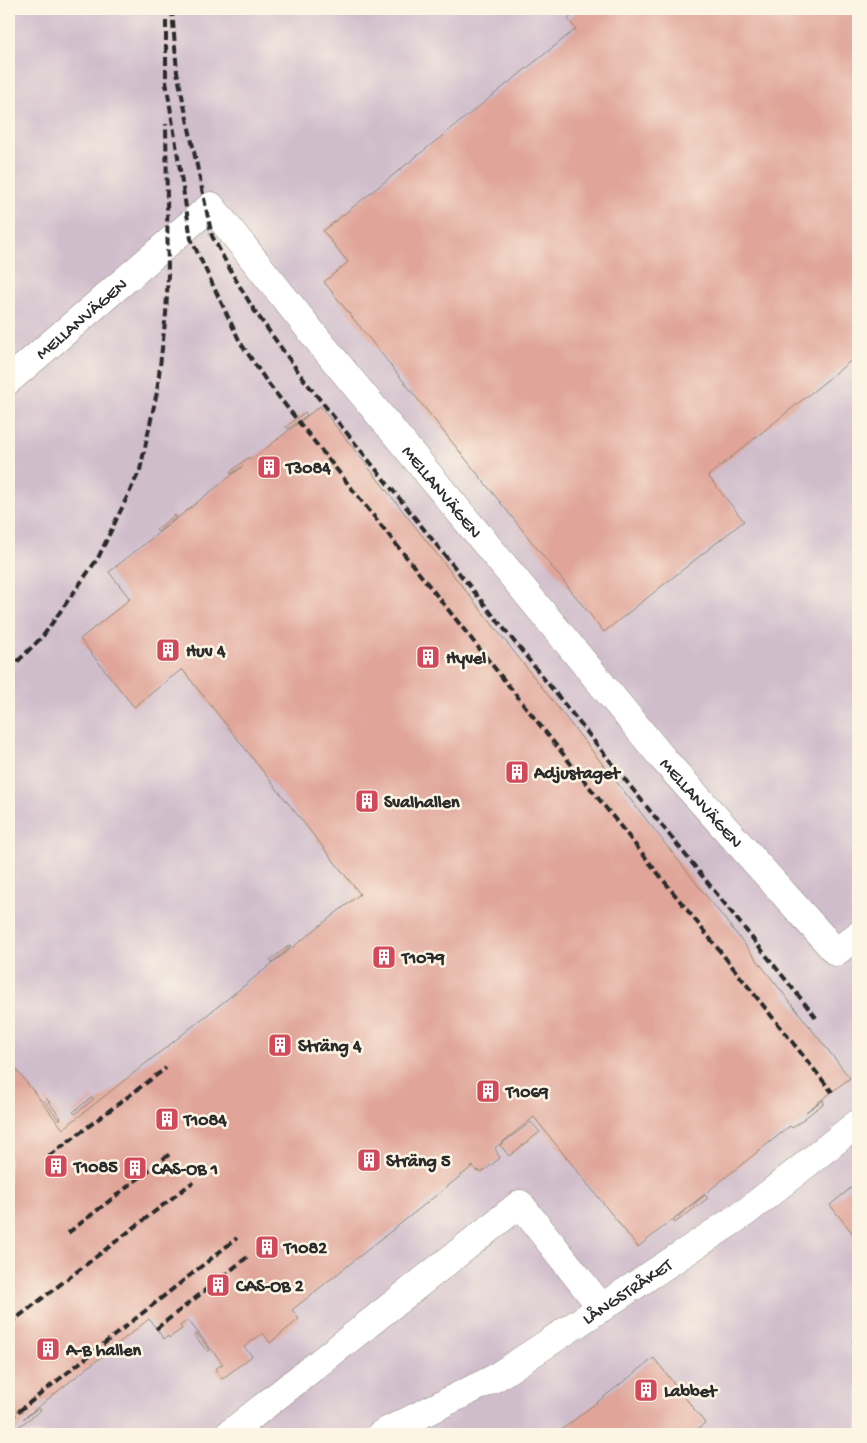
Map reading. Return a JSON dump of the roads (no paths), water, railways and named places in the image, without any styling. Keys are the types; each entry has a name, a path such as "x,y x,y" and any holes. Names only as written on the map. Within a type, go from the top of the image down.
{"street":[{"name":"MELLANVÄGEN","path":"9,380 210,206 322,345 665,761 836,952 858,935"},
{"name":"LÅNGSTRÅKET","path":"381,1434 495,1378 746,1212 858,1123"},
{"path":"228,1434 520,1204 602,1308"}],"railway":[{"path":"172,9 177,72 212,236 254,310 305,381 818,1020"},
{"path":"166,19 166,89"},
{"path":"166,81 191,239 240,342 267,382 832,1092"},
{"path":"9,670 43,636 98,558 140,470 157,392 166,314 168,275 166,124"},
{"path":"49,1156 166,1068"},
{"path":"68,1233 171,1153"},
{"path":"9,1324 193,1182"},
{"path":"9,1419 237,1238"},
{"path":"156,1329 250,1255"}],"place":[{"name":"T3084","path":"269,467"},
{"name":"Huv 4","path":"168,650"},
{"name":"Hyvel","path":"428,657"},
{"name":"Adjustaget","path":"517,772"},
{"name":"Svalhallen","path":"367,801"},
{"name":"T1079","path":"384,957"},
{"name":"Sträng 4","path":"280,1045"},
{"name":"T1069","path":"488,1091"},
{"name":"T1084","path":"167,1119"},
{"name":"Sträng 5","path":"369,1160"},
{"name":"T1085","path":"56,1166"},
{"name":"CAS-OB 1","path":"135,1168"},
{"name":"T1082","path":"267,1247"},
{"name":"CAS-OB 2","path":"218,1285"},
{"name":"A-B hallen","path":"48,1349"},
{"name":"Labbet","path":"646,1390"}]}
